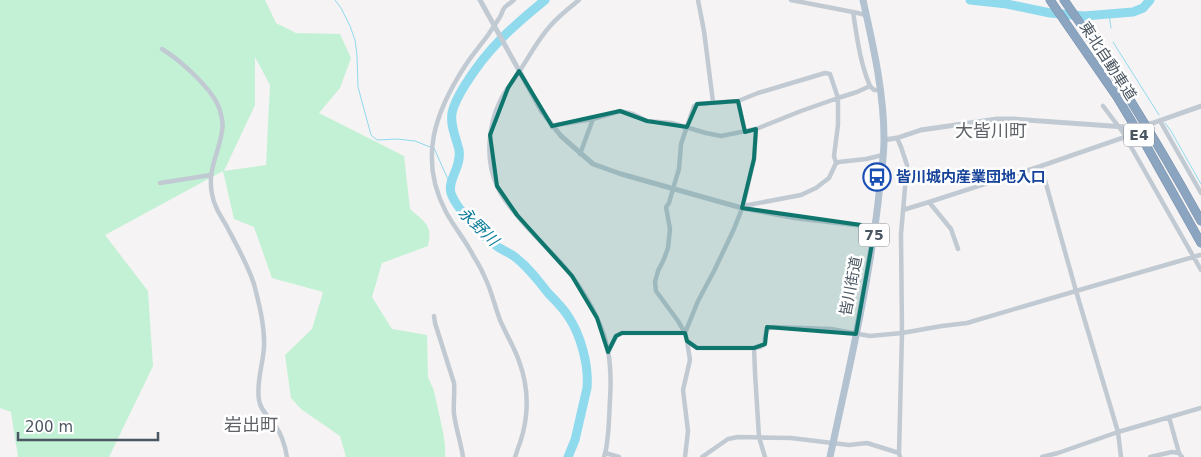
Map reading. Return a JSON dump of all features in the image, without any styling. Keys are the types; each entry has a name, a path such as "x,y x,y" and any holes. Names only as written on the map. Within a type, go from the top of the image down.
{"highway":[{"name":"東北自動車道","path":"1050,0 1117,97 1201,243"},
{"name":"東北自動車道","path":"1064,0 1127,94 1201,221"}],"main road":[{"name":"皆川街道","path":"830,457 856,334 875,227 883,155 884,140 880,90 863,0"}],"street":[{"path":"480,0 542,112 565,140 593,164 621,174 742,207 796,218 875,227"},
{"path":"514,0 504,8 495,28 457,78 440,111 432,142 435,186 445,211 474,257 488,285 525,382 527,408 523,434 515,457"},
{"path":"579,0 550,26 518,69 500,101 492,124 489,147 490,160 497,186 516,215 572,276 597,318 608,352 610,388 609,416 604,455 619,457"},
{"path":"698,0 713,102"},
{"path":"791,0 866,13"},
{"path":"853,12 866,78 874,90 880,90"},
{"path":"162,49 195,76 210,93 218,105 221,114 223,129 213,162 211,175 212,193 216,208 246,262 254,284 261,312 264,345 257,389 259,403 279,431 287,457"},
{"path":"684,457 688,431 682,390 690,360 687,341 685,333 656,291 655,282 668,248 670,229 666,207 669,203 679,169 681,144 694,106 713,102 738,101 825,73 830,74 838,98 838,125 834,156 836,163 829,178 801,196 742,207"},
{"path":"552,126 593,119 620,111 633,114 647,121 672,123 721,136 756,129 870,86"},
{"path":"738,101 744,132"},
{"path":"1103,106 1119,127 1197,256 1201,270"},
{"path":"1153,123 1201,106"},
{"path":"580,154 593,119"},
{"path":"884,140 921,130 997,119 1125,127"},
{"path":"1160,121 1201,193"},
{"path":"685,333 698,301 734,229 742,207 754,159 756,129"},
{"path":"904,210 1125,137"},
{"path":"702,457 728,439 738,437 792,438 849,445 867,443 899,455 902,333 901,234 907,165 902,147 897,138"},
{"path":"836,163 883,155"},
{"path":"1040,166 1118,432 1121,457"},
{"path":"160,183 211,175"},
{"path":"930,202 951,229 958,249"},
{"path":"687,341 697,348 754,348 765,344 767,329 773,327 831,329 870,336 968,323 1197,256"},
{"path":"434,316 454,382 454,410 463,457"},
{"path":"608,352 616,336 622,333 685,333"},
{"path":"754,348 759,437 765,457"},
{"path":"1042,457 1118,432 1201,408"},
{"path":"1169,417 1180,455"},
{"path":"1150,457 1172,452 1180,455"}],"highlighted area":[{"path":"519,71 552,126 620,111 647,121 687,127 697,104 738,101 745,132 756,129 754,159 742,208 875,227 856,334 767,327 765,344 754,348 697,348 687,341 685,333 622,333 616,336 608,352 597,318 572,276 517,215 497,186 490,135 508,88"}],"green space":[{"path":"0,0 265,0 276,23 296,33 340,34 351,58 340,88 319,113 404,156 410,209 428,228 428,246 382,263 372,297 392,329 427,335 428,377 434,391 443,432 445,457 346,457 340,436 301,409 291,398 285,355 312,329 323,292 272,278 254,227 234,219 223,171 105,235 148,291 153,366 109,457 18,457 11,412 0,408","holes":["255,57 270,85 266,165 224,171 255,105"]}],"waterway":[{"path":"335,0 341,8 355,40 358,87 371,135 377,140 397,139 415,141 430,147"},
{"name":"永野川","path":"545,0 511,29 492,49 457,98 452,118 459,156 450,188 454,200 472,223 492,243 515,257 529,269 564,310 577,332 587,370 587,388 575,440 568,457"},
{"name":"永野川","path":"970,0 1007,4 1050,13 1084,16 1133,12 1143,8 1150,0"},
{"path":"1109,14 1111,28"},
{"path":"1113,42 1159,115"},
{"path":"1165,123 1201,184"},
{"path":"434,148 450,184"}],"tunnel":[{"path":"1125,127 1153,123"}],"place":[{"name":"皆川城内産業団地入口","path":"877,177"}],"district":[{"name":"大皆川町","path":"991,131"},
{"name":"岩出町","path":"251,425"}]}
